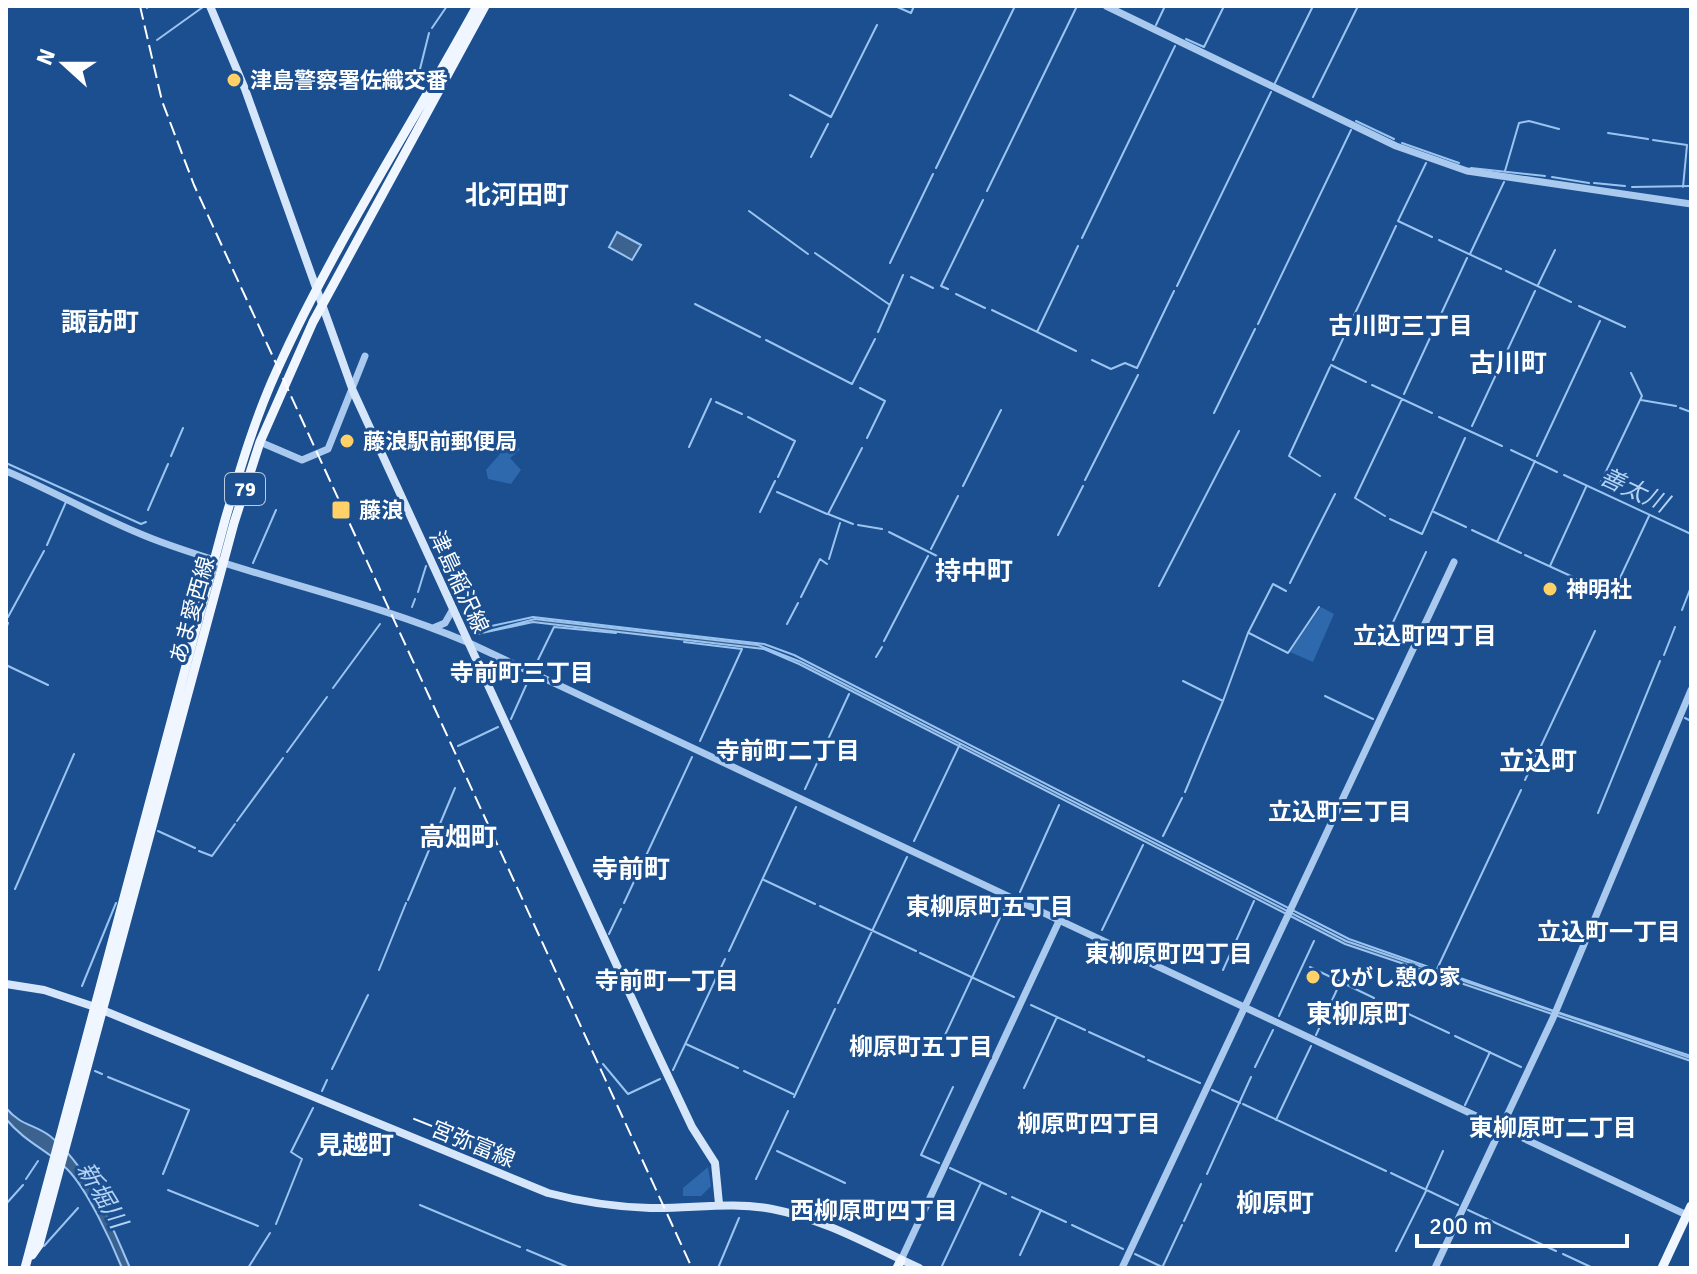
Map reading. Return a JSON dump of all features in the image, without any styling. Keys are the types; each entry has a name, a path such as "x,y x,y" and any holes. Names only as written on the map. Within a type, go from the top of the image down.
{"main road":[{"name":"津島稲沢線","path":"210,6 245,89 353,391 687,1117 715,1163 719,1204"},
{"name":"あま愛西線","path":"56,1167 67,1150 100,1009 252,434 276,372 316,293 477,6"},
{"name":"あま愛西線","path":"219,562 260,442 321,307 485,6"},
{"name":"一宮弥富線","path":"6,984 44,990 100,1009 548,1193 578,1201 631,1207 719,1204 794,1215 848,1234 899,1264 919,1268"},
{"name":"あま愛西線","path":"27,1264 56,1167 59,1141 100,1009"},
{"path":"1662,1268 1690,1213"}],"street":[{"path":"1106,6 1396,146 1467,171 1691,204"},
{"path":"260,442 302,460 328,449 365,356"},
{"path":"6,471 134,531 219,562 433,628 467,642 1502,1129 1690,1213"},
{"path":"1122,1268 1454,562"},
{"path":"433,628 445,623 453,609"},
{"path":"484,679 490,664 504,660"},
{"path":"1435,1268 1553,1018 1691,690"},
{"path":"899,1264 1059,921"}],"shaded area":[{"path":"617,232 641,245 632,260 609,247"},
{"path":"513,439 520,450 510,458 521,470 511,484 488,479 486,470"},
{"path":"1321,607 1334,614 1313,662 1290,652"},
{"path":"535,619 758,645 801,662 1346,941 1691,1058 1691,1061 1345,944 799,664 764,649 533,622 477,634"},
{"path":"6,1108 17,1118 50,1136 76,1164 98,1197 130,1268 122,1268 98,1216 75,1178 13,1127 6,1119"},
{"path":"708,1167 711,1186 701,1196 683,1196 683,1188"}],"waterway":[{"path":"432,28 447,6"},
{"path":"895,6 911,13 914,6"},
{"path":"936,168 1015,6"},
{"path":"987,191 1077,6"},
{"path":"1156,25 1165,6"},
{"path":"1186,39 1204,47 1224,6"},
{"path":"1275,83 1313,6"},
{"path":"1313,97 1358,6"},
{"path":"157,40 203,7"},
{"path":"790,95 831,117 877,25"},
{"path":"420,69 429,33"},
{"path":"1082,238 1175,46"},
{"path":"414,89 419,74"},
{"path":"1177,286 1271,92"},
{"path":"1356,121 1394,139"},
{"path":"1505,171 1519,123 1529,121 1559,129"},
{"path":"811,157 828,124"},
{"path":"1258,324 1351,130"},
{"path":"1608,133 1648,139"},
{"path":"1653,140 1687,145 1683,187"},
{"path":"1402,143 1459,163"},
{"path":"1426,163 1398,221 1432,237"},
{"path":"1471,168 1545,176"},
{"path":"890,263 933,174"},
{"path":"1552,177 1589,183"},
{"path":"1470,254 1504,182"},
{"path":"1594,183 1625,186"},
{"path":"1632,187 1691,186"},
{"path":"948,289 941,286 983,200"},
{"path":"749,211 808,254"},
{"path":"1333,360 1396,226"},
{"path":"1439,240 1501,269"},
{"path":"1037,332 1078,246"},
{"path":"1538,285 1555,250"},
{"path":"815,253 890,305"},
{"path":"1404,394 1467,258"},
{"path":"1506,271 1571,302"},
{"path":"878,332 903,275"},
{"path":"911,277 933,288"},
{"path":"1092,360 1111,369 1125,363 1137,368 1174,291"},
{"path":"1472,426 1535,291"},
{"path":"956,294 985,308"},
{"path":"695,304 760,337"},
{"path":"1579,306 1625,327"},
{"path":"992,310 1076,351"},
{"path":"1537,456 1600,321"},
{"path":"1214,413 1255,329"},
{"path":"766,340 852,384 875,339"},
{"path":"1331,365 1366,382"},
{"path":"1320,476 1289,456 1330,367"},
{"path":"1600,484 1642,396 1631,373"},
{"path":"1085,480 1138,375"},
{"path":"1372,385 1432,413"},
{"path":"860,388 885,401 867,438"},
{"path":"689,447 711,399"},
{"path":"1385,516 1355,498 1402,399"},
{"path":"1641,400 1676,406"},
{"path":"716,402 742,414"},
{"path":"1680,408 1691,412"},
{"path":"963,486 1001,410"},
{"path":"748,417 795,441 778,477"},
{"path":"1439,417 1502,446"},
{"path":"171,456 183,428"},
{"path":"1159,586 1239,431"},
{"path":"1390,519 1422,534 1465,438"},
{"path":"853,524 828,514 862,448"},
{"path":"1511,450 1557,472"},
{"path":"1497,542 1535,461"},
{"path":"6,463 141,524 146,522"},
{"path":"148,510 168,464"},
{"name":"善太川","path":"1564,475 1691,534"},
{"path":"760,512 775,481"},
{"path":"1058,535 1083,486"},
{"path":"1550,566 1586,487"},
{"path":"777,492 827,514"},
{"path":"1290,583 1335,494"},
{"path":"931,549 958,496"},
{"path":"47,545 66,502"},
{"path":"253,563 276,510"},
{"path":"1434,512 1466,527"},
{"path":"1577,579 1612,595 1649,516"},
{"path":"829,559 840,523"},
{"path":"858,525 882,529"},
{"path":"1472,530 1521,553"},
{"path":"889,532 969,572"},
{"path":"8,617 44,551"},
{"path":"1388,633 1426,552"},
{"path":"1525,555 1573,577"},
{"path":"884,641 928,556"},
{"path":"801,597 820,559 827,564"},
{"path":"418,592 426,566"},
{"path":"1223,701 1248,633 1273,584 1286,591"},
{"path":"1682,610 1691,587"},
{"path":"412,607 415,599"},
{"path":"787,624 798,603"},
{"path":"1249,633 1288,653 1319,607"},
{"path":"473,630 533,617 764,644 794,655 1349,939 1554,1011"},
{"path":"6,629 8,623"},
{"path":"333,688 380,624"},
{"path":"536,664 554,627 616,633"},
{"path":"1664,655 1675,627"},
{"path":"1525,780 1595,631"},
{"path":"684,642 742,649 700,741"},
{"path":"876,657 882,647"},
{"path":"1598,813 1660,661"},
{"path":"6,665 48,685"},
{"path":"511,719 528,681"},
{"path":"1183,681 1223,701 1185,792"},
{"path":"805,789 849,694"},
{"path":"1325,696 1373,719"},
{"path":"287,752 327,697"},
{"path":"1685,718 1691,721"},
{"path":"458,746 498,727"},
{"path":"914,841 960,744"},
{"path":"15,889 74,754"},
{"path":"624,903 692,757"},
{"path":"237,821 283,758"},
{"path":"408,900 455,788"},
{"path":"1437,969 1521,790"},
{"path":"1163,836 1182,798"},
{"path":"1020,892 1059,805"},
{"path":"729,951 796,807"},
{"path":"199,851 212,856 235,824"},
{"path":"158,831 195,848"},
{"path":"1102,930 1143,845"},
{"path":"838,1003 907,857"},
{"path":"764,880 815,904"},
{"path":"1223,970 1254,901"},
{"path":"82,986 116,903"},
{"path":"379,970 406,903"},
{"path":"938,1050 1006,905"},
{"path":"820,906 916,951"},
{"path":"609,934 621,909"},
{"path":"1279,1016 1314,941"},
{"path":"920,953 1014,997"},
{"path":"673,1070 725,959"},
{"path":"1310,967 1374,998"},
{"path":"1316,1035 1340,983"},
{"path":"332,1069 368,995"},
{"path":"1381,1001 1449,1033"},
{"path":"1031,1005 1085,1030"},
{"path":"794,1097 835,1009"},
{"path":"1560,1013 1691,1056"},
{"path":"1024,1088 1057,1017"},
{"path":"1255,1067 1273,1030"},
{"path":"1089,1032 1144,1057"},
{"path":"1455,1036 1521,1067"},
{"path":"686,1044 738,1068"},
{"path":"1276,1120 1311,1046"},
{"path":"1465,1105 1490,1052"},
{"path":"1148,1060 1200,1083"},
{"path":"603,1064 628,1094 660,1079"},
{"path":"95,1071 102,1074"},
{"path":"744,1071 793,1094"},
{"path":"108,1077 189,1110 163,1174"},
{"path":"1207,1174 1251,1077"},
{"path":"322,1091 327,1080"},
{"path":"939,1163 921,1155 953,1087"},
{"path":"1212,1090 1240,1103"},
{"path":"1243,1104 1386,1171"},
{"path":"276,1224 302,1159 291,1152 313,1108"},
{"path":"756,1179 788,1111"},
{"path":"777,1151 845,1183"},
{"path":"1426,1189 1443,1151"},
{"path":"26,1179 38,1161"},
{"path":"950,1168 1006,1194"},
{"path":"1391,1173 1458,1205"},
{"path":"941,1268 981,1183"},
{"path":"1184,1221 1201,1184"},
{"path":"6,1204 23,1185"},
{"path":"168,1190 258,1226"},
{"path":"1396,1251 1426,1191"},
{"path":"1012,1197 1066,1222"},
{"path":"420,1205 520,1247"},
{"path":"44,1246 78,1208"},
{"path":"1020,1255 1041,1210"},
{"path":"1468,1210 1556,1251"},
{"path":"718,1268 739,1218"},
{"path":"1072,1225 1123,1249"},
{"path":"1162,1268 1182,1225"},
{"path":"248,1268 270,1233"},
{"path":"527,1250 570,1268"},
{"path":"1135,1254 1162,1267"},
{"path":"1563,1254 1593,1268"}],"railway":[{"path":"140,6 162,101 194,185 692,1268"}],"place":[{"name":"津島警察署佐織交番","path":"234,80"},
{"name":"藤浪駅前郵便局","path":"347,441"},
{"name":"藤浪","path":"341,510"},
{"name":"神明社","path":"1550,589"},
{"name":"ひがし憩の家","path":"1313,977"}],"district":[{"name":"北河田町","path":"517,196"},
{"name":"諏訪町","path":"100,323"},
{"name":"古川町三丁目","path":"1401,326"},
{"name":"古川町","path":"1508,364"},
{"name":"持中町","path":"974,572"},
{"name":"立込町四丁目","path":"1425,636"},
{"name":"寺前町三丁目","path":"522,673"},
{"name":"寺前町二丁目","path":"788,751"},
{"name":"立込町","path":"1538,762"},
{"name":"立込町三丁目","path":"1340,812"},
{"name":"高畑町","path":"458,838"},
{"name":"寺前町","path":"631,870"},
{"name":"東柳原町五丁目","path":"990,907"},
{"name":"立込町一丁目","path":"1609,932"},
{"name":"東柳原町四丁目","path":"1169,954"},
{"name":"寺前町一丁目","path":"667,981"},
{"name":"東柳原町","path":"1358,1015"},
{"name":"柳原町五丁目","path":"921,1047"},
{"name":"柳原町四丁目","path":"1089,1124"},
{"name":"東柳原町二丁目","path":"1553,1128"},
{"name":"見越町","path":"355,1146"},
{"name":"柳原町","path":"1275,1204"},
{"name":"西柳原町四丁目","path":"874,1211"}],"water label":[{"name":"新堀川","path":"102,1195"}]}
